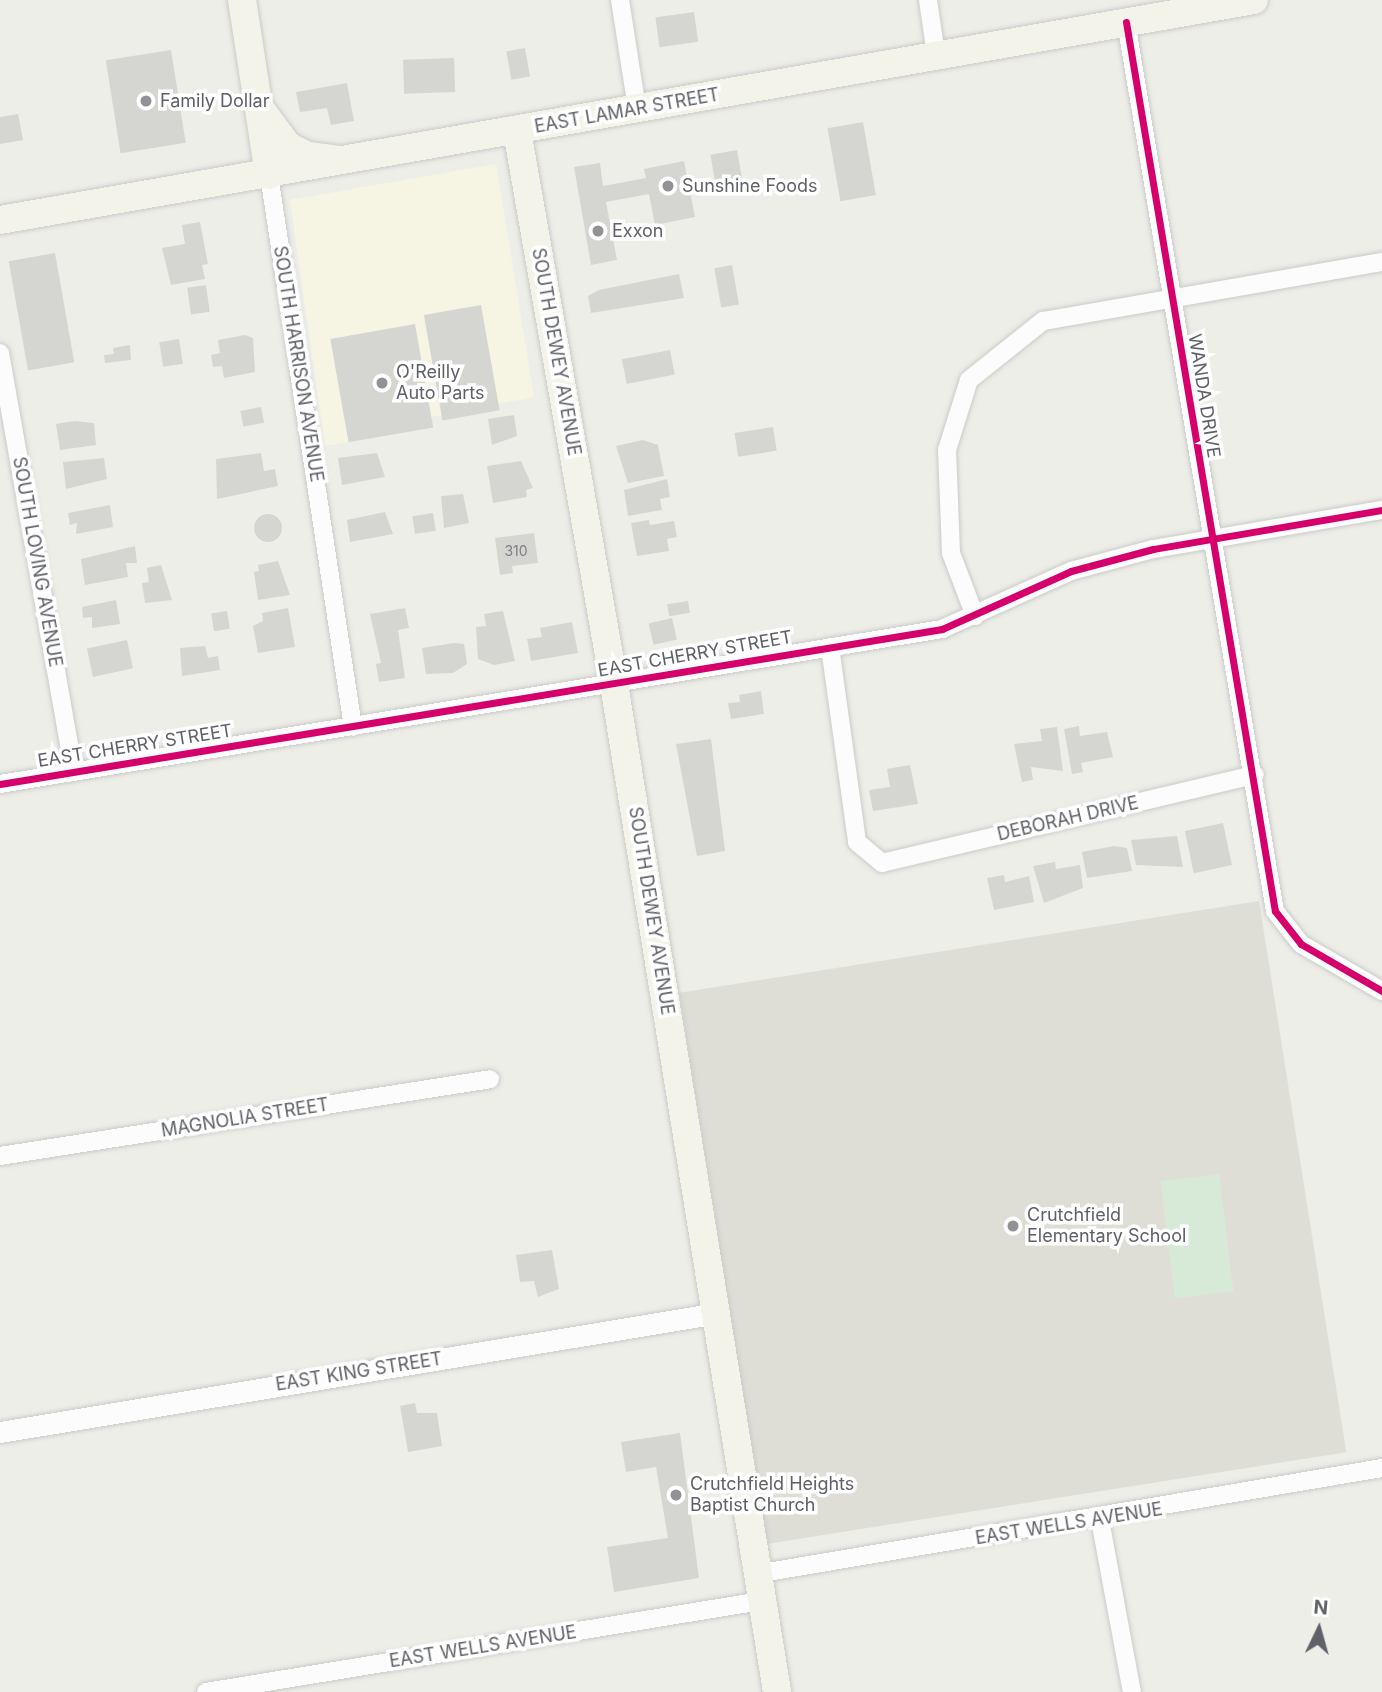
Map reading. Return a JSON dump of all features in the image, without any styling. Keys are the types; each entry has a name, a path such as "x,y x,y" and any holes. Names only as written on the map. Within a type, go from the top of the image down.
{"main road":[{"name":"SOUTH HARRISON AVENUE","path":"242,0 269,175"},
{"name":"EAST LAMAR STREET","path":"0,220 351,161 1239,1"},
{"path":"258,104 288,146 308,156 351,161"},
{"name":"SOUTH DEWEY AVENUE","path":"517,131 614,684 718,1313 777,1692"}],"street":[{"path":"620,0 637,109"},
{"path":"928,0 936,55"},
{"name":"WANDA DRIVE","path":"1126,22 1211,540 1255,775 1275,911 1301,944 1382,992"},
{"name":"SOUTH HARRISON AVENUE","path":"269,175 354,727"},
{"path":"975,615 951,553 947,450 969,380 1043,321 1172,296 1382,262"},
{"name":"SOUTH LOVING AVENUE","path":"0,352 74,771"},
{"name":"EAST CHERRY STREET","path":"0,784 942,629 1072,571 1211,540 1382,510"},
{"name":"DEBORAH DRIVE","path":"830,648 857,842 882,863 1255,775"},
{"name":"MAGNOLIA STREET","path":"0,1156 489,1079"},
{"name":"EAST KING STREET","path":"0,1432 718,1313"},
{"name":"EAST WELLS AVENUE","path":"205,1692 1382,1468"},
{"path":"1100,1520 1132,1692"}],"shaded area":[{"path":"496,164 534,397 431,417 432,427 325,446 290,200"},
{"name":"Crutchfield Elementary School","path":"1259,901 1346,1452 767,1544 679,993"},
{"path":"1219,1174 1233,1291 1175,1298 1160,1181"}],"building":[{"path":"694,12 698,42 660,47 655,17"},
{"path":"525,48 530,77 511,80 506,51"},
{"name":"Family Dollar","path":"171,50 186,143 121,153 106,60"},
{"path":"454,58 455,92 404,94 403,60"},
{"path":"347,83 354,121 331,125 327,108 300,112 296,92"},
{"path":"18,114 23,140 0,144 0,117"},
{"path":"863,122 876,195 840,201 828,128"},
{"path":"737,150 744,190 718,195 710,155"},
{"path":"684,161 695,217 655,225 649,194 606,202 617,260 591,265 574,167 600,163 603,186 646,178 644,169"},
{"path":"200,222 208,264 202,265 205,279 171,285 162,248 185,244 182,225"},
{"path":"55,253 74,362 28,370 9,261"},
{"path":"732,265 739,304 721,308 714,268"},
{"path":"679,274 684,298 591,313 588,296 599,290"},
{"path":"206,285 210,312 191,314 187,288"},
{"path":"481,305 500,410 442,420 424,315"},
{"name":"O'Reilly Auto Parts","path":"415,324 433,427 349,442 330,339"},
{"path":"245,335 253,338 255,372 224,378 222,366 213,367 211,355 220,353 218,340"},
{"path":"179,339 183,364 163,367 159,342"},
{"path":"130,345 131,360 105,363 104,355 114,354 113,348"},
{"path":"670,350 675,375 627,384 622,359"},
{"path":"261,407 264,423 243,427 240,411"},
{"path":"514,415 517,436 492,445 488,419"},
{"path":"75,421 94,423 96,445 60,450 56,424"},
{"path":"773,427 777,451 738,457 734,433"},
{"path":"643,440 658,445 664,476 628,483 616,446"},
{"path":"261,453 264,471 275,469 278,486 217,499 216,459"},
{"path":"377,453 385,477 342,485 338,458"},
{"path":"104,458 107,479 66,489 63,462"},
{"path":"521,461 533,488 526,490 527,497 493,503 487,466"},
{"path":"667,479 670,497 660,499 662,510 628,516 624,490"},
{"path":"463,494 469,523 444,528 441,496"},
{"path":"110,505 113,527 76,534 77,523 70,525 68,513"},
{"path":"385,512 393,534 350,542 347,520"},
{"path":"433,513 436,531 415,534 412,516"},
{"path":"268,514 278,518 282,528 278,538 268,542 258,538 254,528 258,518"},
{"path":"649,520 650,525 674,521 677,537 667,539 669,551 637,556 631,523"},
{"path":"534,533 538,563 512,566 513,573 500,575 495,538"},
{"path":"135,546 137,563 126,563 128,577 85,585 81,559"},
{"path":"278,561 290,595 258,600 254,572 259,571 258,565"},
{"path":"161,565 172,600 145,603 142,583 149,582 147,568"},
{"path":"116,600 120,624 92,628 92,617 83,618 82,607"},
{"path":"688,601 690,613 669,616 667,604"},
{"path":"288,608 295,647 258,653 253,626 263,621 262,613"},
{"path":"405,608 409,628 398,630 405,678 379,682 376,664 381,663 370,614"},
{"path":"227,611 230,629 214,631 211,614"},
{"path":"503,611 515,661 494,665 478,659 476,627 486,626 484,614"},
{"path":"672,618 677,639 654,645 649,623"},
{"path":"572,622 578,653 531,661 527,639 542,637 540,628"},
{"path":"127,640 133,668 93,677 87,649"},
{"path":"464,644 467,664 453,673 426,674 422,648"},
{"path":"205,646 208,658 218,656 220,670 182,676 180,648"},
{"path":"761,691 764,714 731,719 728,703 740,702 739,695"},
{"path":"1079,726 1080,736 1107,732 1113,757 1081,763 1083,772 1072,774 1064,729"},
{"path":"1057,727 1063,771 1031,767 1033,780 1022,782 1014,744 1042,741 1040,729"},
{"path":"711,739 725,851 697,856 676,744"},
{"path":"910,765 918,804 873,811 869,790 890,787 887,769"},
{"path":"1223,823 1232,865 1194,873 1185,831"},
{"path":"1177,836 1183,867 1136,865 1131,840"},
{"path":"1114,846 1127,848 1132,871 1087,878 1082,852"},
{"path":"1055,862 1056,869 1080,865 1083,888 1044,903 1033,866"},
{"path":"1004,875 1005,882 1029,876 1034,902 994,910 987,878"},
{"path":"552,1250 559,1289 538,1297 534,1281 520,1282 516,1255"},
{"path":"415,1403 417,1413 437,1413 442,1446 408,1452 400,1406"},
{"name":"Crutchfield Heights Baptist Church","path":"680,1433 699,1578 614,1592 607,1547 668,1538 656,1467 626,1472 621,1442"}],"cycle path":[{"path":"1126,22 1275,911 1301,944 1382,991"},
{"path":"0,784 942,629 1071,571 1153,549 1382,510"}],"place":[{"name":"Family Dollar","path":"146,101"},
{"name":"Sunshine Foods","path":"668,186"},
{"name":"Exxon","path":"598,231"},
{"name":"O'Reilly Auto Parts","path":"382,383"},
{"name":"Crutchfield Elementary School","path":"1013,1226"},
{"name":"Crutchfield Heights Baptist Church","path":"676,1495"}]}
